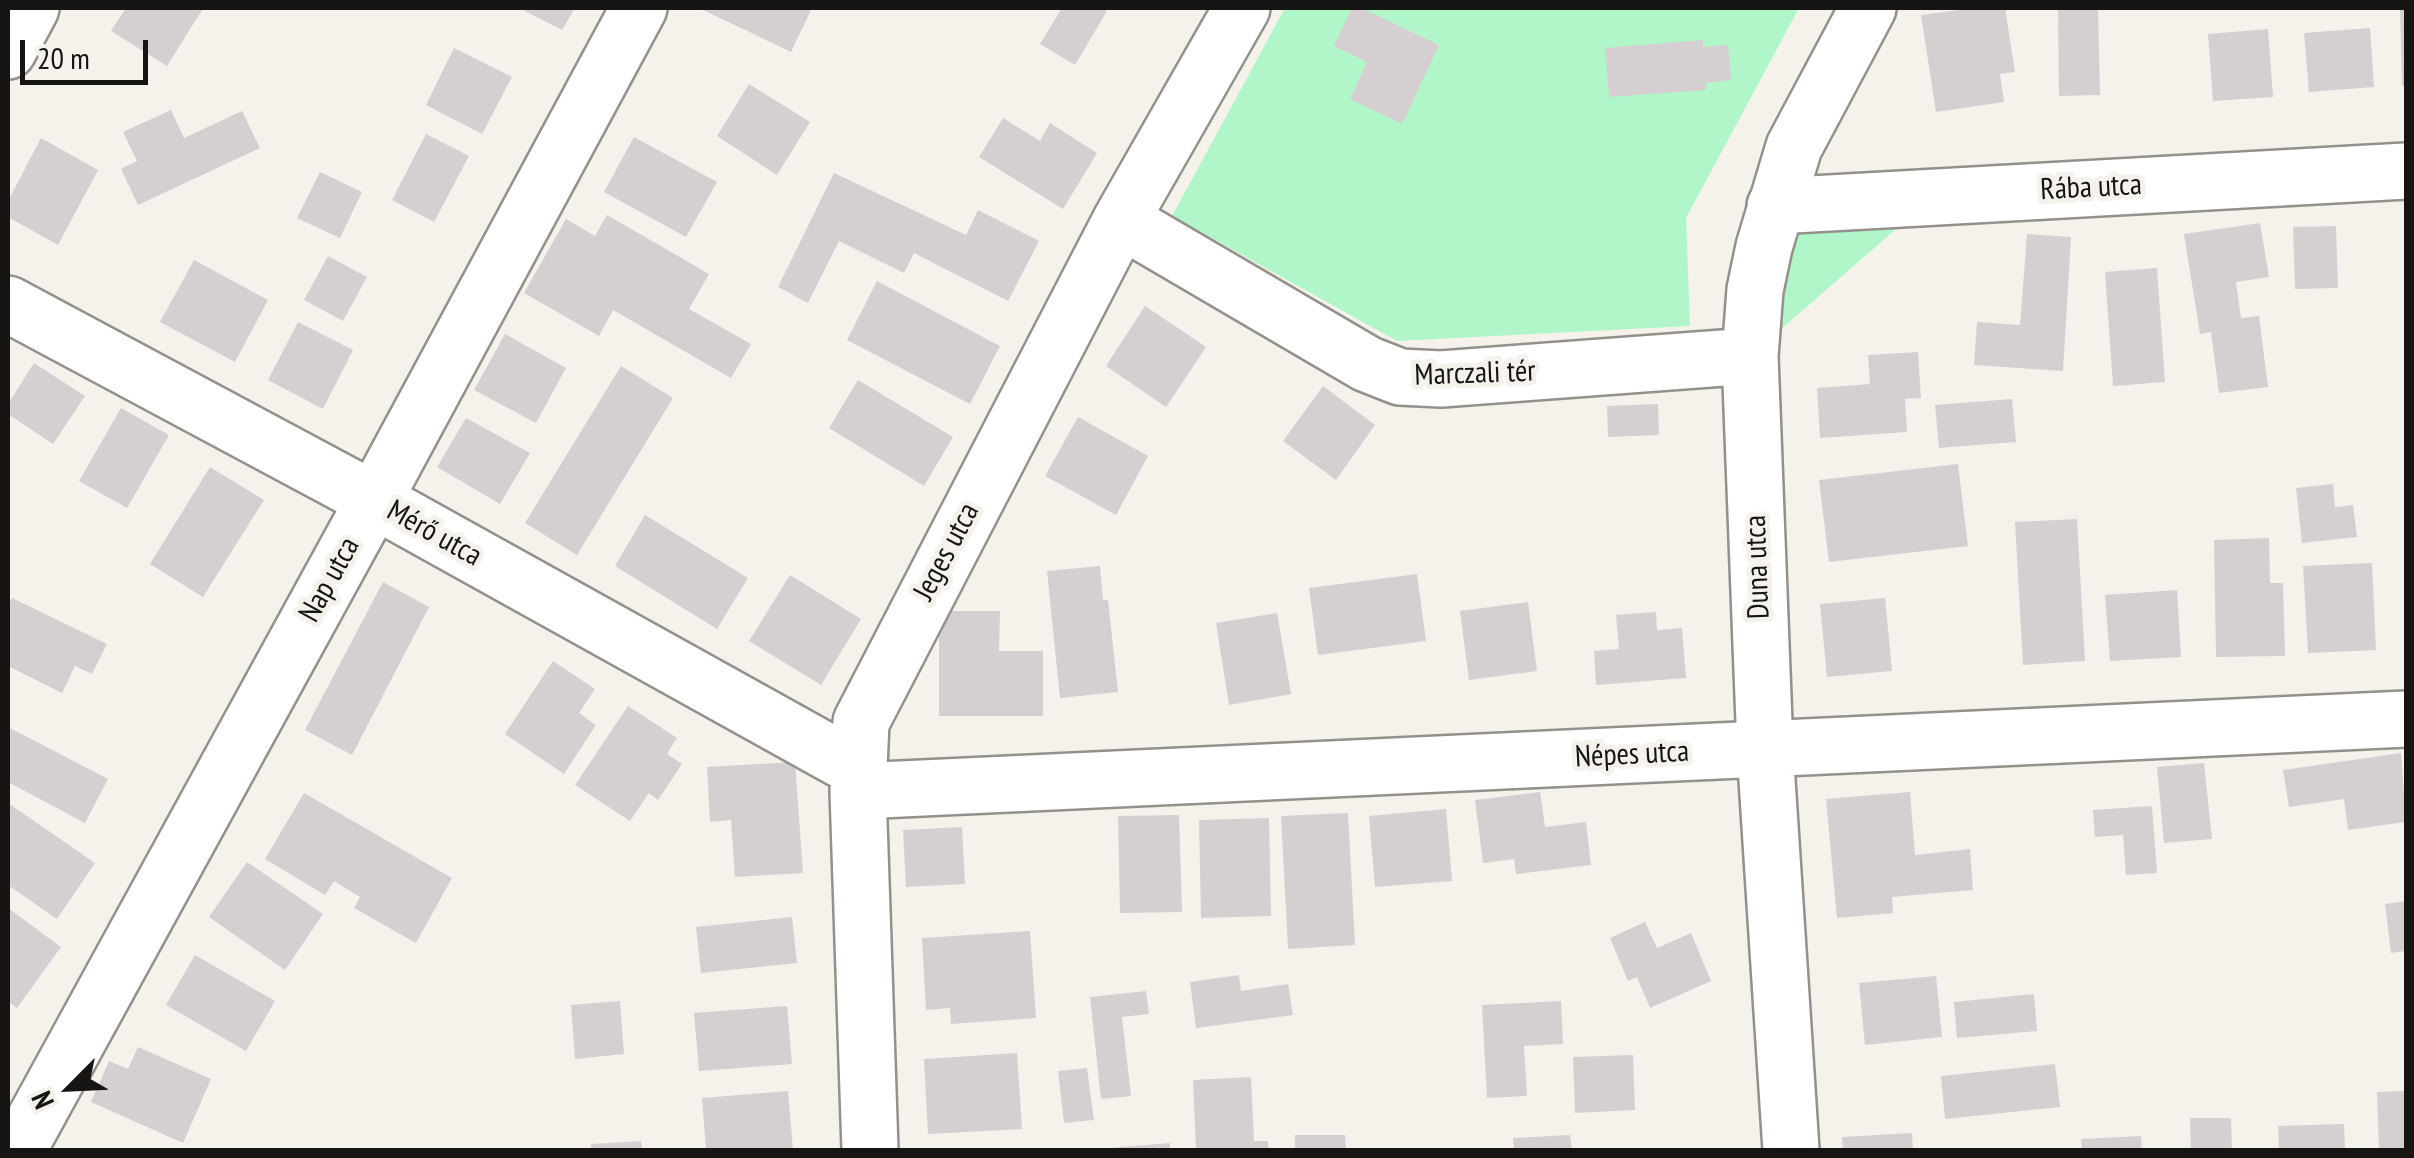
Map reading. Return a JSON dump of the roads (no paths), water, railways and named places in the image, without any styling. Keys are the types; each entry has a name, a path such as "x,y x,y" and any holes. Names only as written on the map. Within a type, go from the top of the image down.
{"street":[{"path":"8,51 31,8"},
{"name":"Nap utca","path":"18,1150 639,8"},
{"name":"Jeges utca","path":"870,1150 858,780 860,722 1121,220 1242,8"},
{"name":"Duna utca","path":"1791,1150 1765,749 1750,356 1755,290 1794,147 1868,8"},
{"name":"Rába utca","path":"1775,206 2406,171"},
{"name":"Marczali tér","path":"1121,220 1367,364 1400,377 1441,379 1750,356"},
{"name":"Mérő utca","path":"8,304 374,500 858,780"},
{"name":"Népes utca","path":"858,780 1765,749 2406,719"}]}
